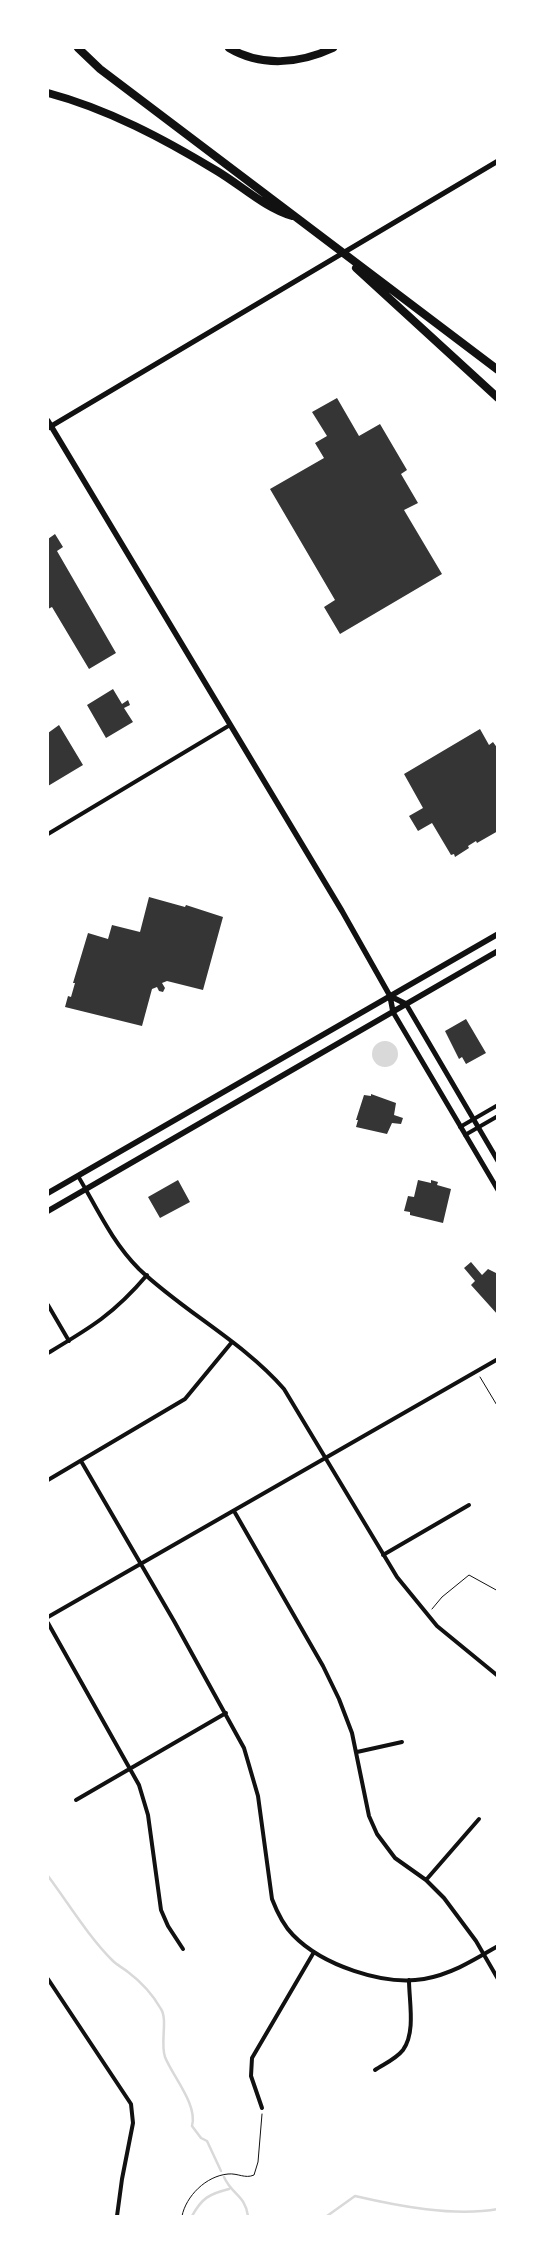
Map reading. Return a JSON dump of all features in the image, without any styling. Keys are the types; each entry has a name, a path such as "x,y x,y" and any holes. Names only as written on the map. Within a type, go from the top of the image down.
{"highway":[{"path":"78,48 100,69 498,370"},
{"path":"228,48 239,54 261,60 284,61 307,58 332,48"},
{"path":"48,93 71,99 130,124 216,170 279,212 297,218"},
{"path":"325,239 498,398"}],"main road":[{"path":"49,425 230,725 390,996 393,1012"},
{"path":"48,1194 498,934"},
{"path":"48,1211 498,951"},
{"path":"390,996 406,1004"}],"street":[{"path":"49,425 498,161"},
{"path":"48,834 230,725"},
{"path":"406,1004 498,1160"},
{"path":"393,1012 498,1190"},
{"path":"460,1127 498,1105"},
{"path":"465,1135 498,1116"},
{"path":"78,1176 111,1234 124,1252 147,1275 271,1374 284,1389 396,1577 437,1626 498,1676"},
{"path":"48,1353 95,1325 116,1308 147,1275"},
{"path":"48,1305 69,1341"},
{"path":"48,1480 186,1399 232,1342"},
{"path":"48,1618 498,1359"},
{"path":"81,1461 142,1565 244,1748 258,1796 272,1899 287,1928 314,1952 371,1976 390,1980 424,1979 451,1972 498,1946"},
{"path":"383,1555 469,1505"},
{"path":"234,1511 323,1666 339,1699 357,1752 369,1816 377,1834 395,1858 426,1880 461,1918 498,1979"},
{"path":"48,1623 139,1785 148,1815 161,1910 168,1926 183,1949"},
{"path":"76,1800 226,1713"},
{"path":"357,1752 402,1742"},
{"path":"426,1880 479,1818"},
{"path":"262,2108 251,2076 252,2058 314,1952"},
{"path":"48,1979 131,2104 133,2123 117,2216"},
{"path":"375,2070 396,2058 404,2049 408,2039 409,1980"},
{"path":"48,1991 54,1987"}],"path":[{"path":"478,1370 479,1376 498,1406"},
{"path":"426,1614 465,1576 471,1575 498,1591"},
{"path":"182,2216 188,2198 212,2180 226,2174 248,2177 254,2174 258,2162 262,2108"}],"shaded area":[{"path":"385,1041 394,1045 398,1054 394,1063 385,1067 376,1063 372,1054 376,1045"}],"building":[{"path":"337,398 359,436 380,424 407,470 401,474 418,503 404,510 442,574 340,634 324,607 335,600 270,489 324,458 315,443 327,436 312,412"},
{"path":"55,534 63,547 57,551 116,653 89,669 52,607 48,609 48,539"},
{"path":"113,689 122,704 128,700 130,705 124,708 133,722 106,738 87,705"},
{"path":"59,725 83,765 48,786 48,733"},
{"path":"480,729 489,745 493,742 498,749 498,831 477,843 476,841 455,857 454,854 451,855 432,823 418,831 409,816 423,808 404,774"},
{"path":"149,897 185,907 186,905 223,917 203,990 167,981 162,983 165,988 163,992 159,991 157,987 152,989 142,1026 65,1007 68,996 71,997 75,983 73,983 88,933 108,939 112,925 140,932"},
{"path":"466,1019 486,1053 466,1064 462,1057 459,1059 445,1031"},
{"path":"371,1094 396,1103 394,1115 403,1118 401,1124 392,1123 387,1134 356,1127 358,1120 356,1120 364,1095 371,1096"},
{"path":"178,1180 190,1202 160,1218 148,1197"},
{"path":"418,1180 431,1183 431,1180 438,1182 437,1185 451,1189 443,1223 410,1215 410,1212 404,1211 408,1196 414,1197"},
{"path":"471,1262 482,1275 488,1269 498,1274 498,1315 471,1285 475,1281 464,1268"}],"waterway":[{"path":"48,1876 87,1931 115,1962 142,1984 161,2009 164,2019 163,2045 165,2057 188,2100 193,2118 192,2126 201,2138 207,2141 221,2171"},
{"path":"224,2177 241,2199 248,2216"},
{"path":"192,2216 199,2205 207,2198 229,2189"},
{"path":"327,2216 355,2196 408,2207 445,2211 463,2212 498,2209"}]}
